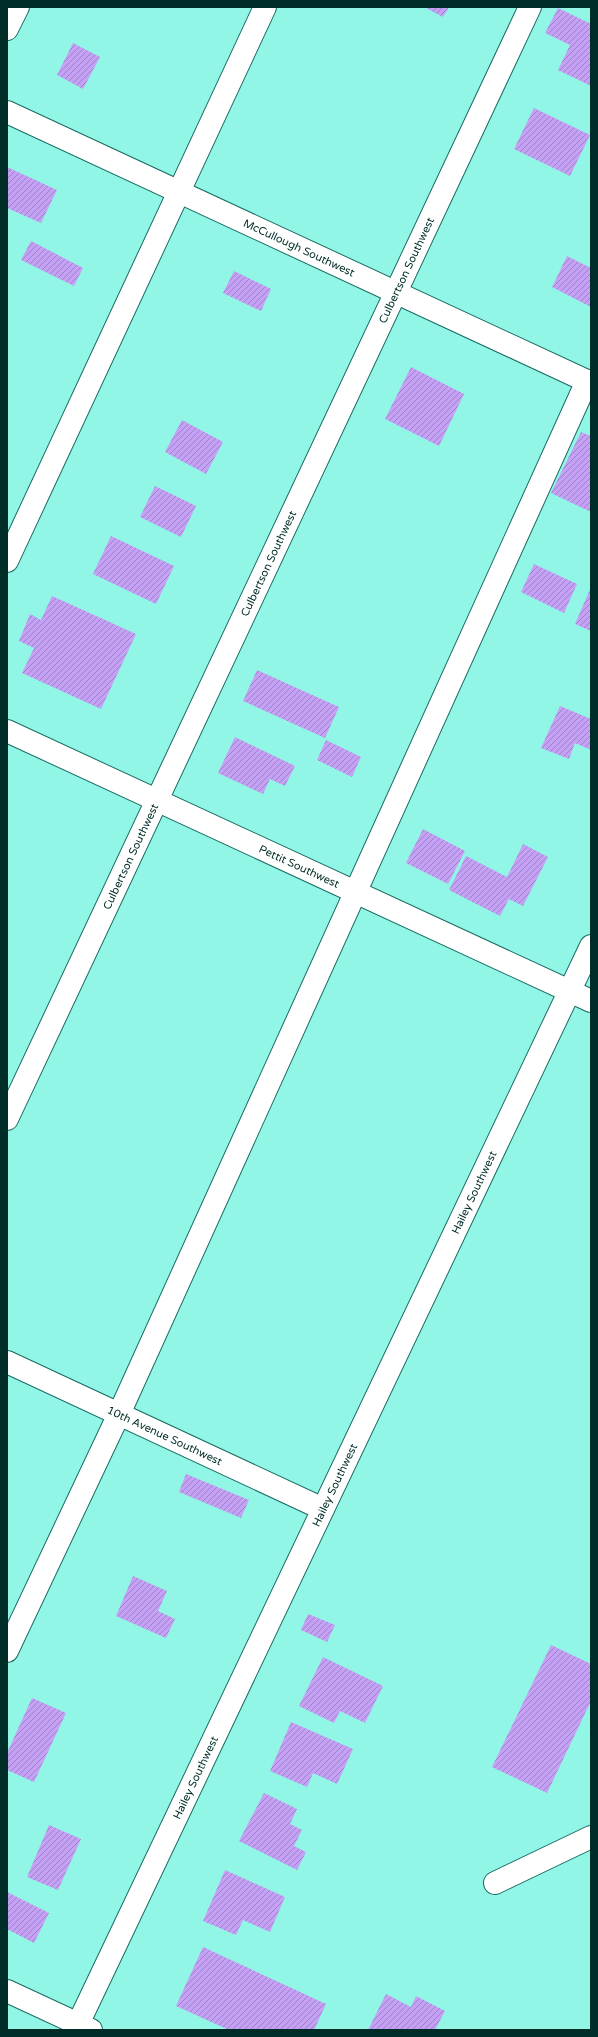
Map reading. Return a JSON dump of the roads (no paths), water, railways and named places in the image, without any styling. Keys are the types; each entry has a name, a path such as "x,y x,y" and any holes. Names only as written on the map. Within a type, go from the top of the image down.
{"street":[{"path":"7,30 18,7"},
{"path":"7,561 265,7"},
{"name":"Culbertson Southwest","path":"7,1119 530,7"},
{"name":"McCullough Southwest","path":"7,112 589,382"},
{"path":"7,1652 119,1414 589,382"},
{"name":"Pettit Southwest","path":"7,731 591,1001"},
{"name":"Hailey Southwest","path":"85,2027 323,1509 591,946"},
{"name":"10th Avenue Southwest","path":"7,1362 323,1509"},
{"path":"495,1883 591,1836"},
{"path":"7,1991 85,2027"}]}
